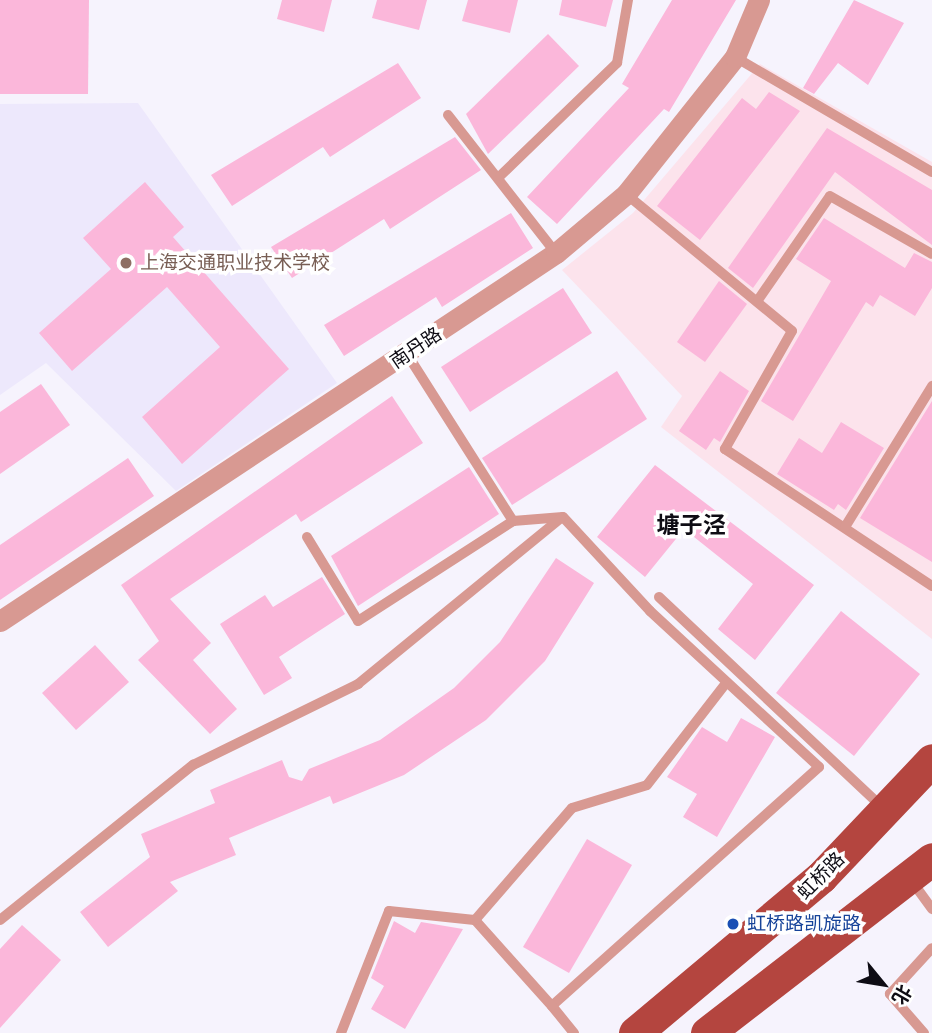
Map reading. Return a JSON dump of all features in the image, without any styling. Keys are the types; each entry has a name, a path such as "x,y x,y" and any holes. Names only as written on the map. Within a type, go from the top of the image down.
{"main road":[{"name":"虹桥路","path":"635,1033 750,943 932,761"},
{"path":"707,1033 921,868"}],"street":[{"name":"南丹路","path":"0,621 556,253 626,194 735,57 759,0"}],"lane":[{"path":"500,176 617,63 628,0"},
{"path":"735,57 932,172"},
{"path":"448,115 500,176 556,253"},
{"path":"626,194 758,300 792,331 726,449 932,586"},
{"path":"758,300 830,197 932,254"},
{"path":"407,354 513,521"},
{"path":"845,527 932,386"},
{"path":"0,920 193,765 358,684 563,517"},
{"path":"307,537 359,621 513,521 563,517 727,682 819,767 552,1006"},
{"path":"659,597 885,810"},
{"path":"475,920 572,808 647,785 727,682"},
{"path":"921,868 932,909"},
{"path":"341,1033 389,911 475,920 574,1033"},
{"path":"924,1033 890,994 932,948"}],"shaded area":[{"path":"760,64 932,162 932,639 661,427 682,396 562,270 633,213"},
{"name":"上海交通职业技术学校","path":"138,103 337,383 176,491 46,363 0,395 0,104"}],"building":[{"path":"0,0 89,0 88,94 0,94"},
{"path":"282,0 332,0 324,32 277,19"},
{"path":"377,0 427,0 419,30 372,18"},
{"path":"468,0 518,0 510,33 462,21"},
{"path":"562,0 613,0 606,27 559,15"},
{"path":"672,0 736,0 669,112 664,109 557,224 527,197 629,88 622,84"},
{"path":"854,0 904,23 868,85 838,63 814,94 803,88"},
{"path":"548,34 579,66 488,154 466,114"},
{"path":"398,63 421,98 330,157 323,147 232,206 211,175"},
{"path":"769,92 800,111 700,240 657,206 742,98 756,109"},
{"path":"827,128 932,190 932,245 835,172 753,288 728,268"},
{"path":"455,137 481,170 390,229 384,219 292,278 271,247"},
{"path":"145,182 184,227 173,237 289,369 182,464 142,417 220,347 167,287 72,371 39,333 111,269 83,238"},
{"path":"511,213 533,248 442,307 436,297 344,356 324,325"},
{"path":"824,218 905,268 914,253 932,262 932,288 915,316 880,295 873,307 866,302 793,421 761,401 831,281 796,259"},
{"path":"719,281 747,304 705,362 677,342"},
{"path":"563,288 592,333 470,412 441,367"},
{"path":"617,371 647,419 512,505 482,458"},
{"path":"720,371 749,391 720,442 714,438 706,450 679,431"},
{"path":"41,384 70,425 0,474 0,412"},
{"path":"392,396 423,443 301,522 296,514 170,599 211,643 193,660 237,709 210,734 138,660 159,641 121,585"},
{"path":"932,401 932,562 860,518"},
{"path":"841,422 884,448 846,510 838,504 834,510 777,474 799,438 822,453"},
{"path":"128,458 154,496 0,600 0,545"},
{"path":"655,465 814,585 755,660 718,629 753,584 684,529 645,577 597,537"},
{"path":"469,467 499,514 358,606 331,556"},
{"path":"556,558 594,583 545,661 486,720 404,775 333,804 330,796 229,838 236,855 170,882 178,891 108,947 80,912 150,857 141,834 215,803 210,790 282,760 289,777 302,781 309,769 380,740 454,688 500,642"},
{"path":"322,577 345,614 279,657 292,678 264,695 220,624 265,595 273,607"},
{"path":"841,611 920,674 854,756 776,693"},
{"path":"95,645 129,682 76,730 42,693"},
{"path":"741,718 775,737 717,837 683,817 697,794 667,777 702,727 727,742"},
{"path":"587,839 632,865 569,973 523,947"},
{"path":"394,921 415,933 421,922 463,929 405,1029 371,1009 384,986 371,978"},
{"path":"22,925 61,960 0,1028 0,949"}],"place":[{"name":"上海交通职业技术学校","path":"126,263"},
{"name":"虹桥路凯旋路","path":"733,924"}],"district":[{"name":"塘子泾","path":"691,526"}]}
